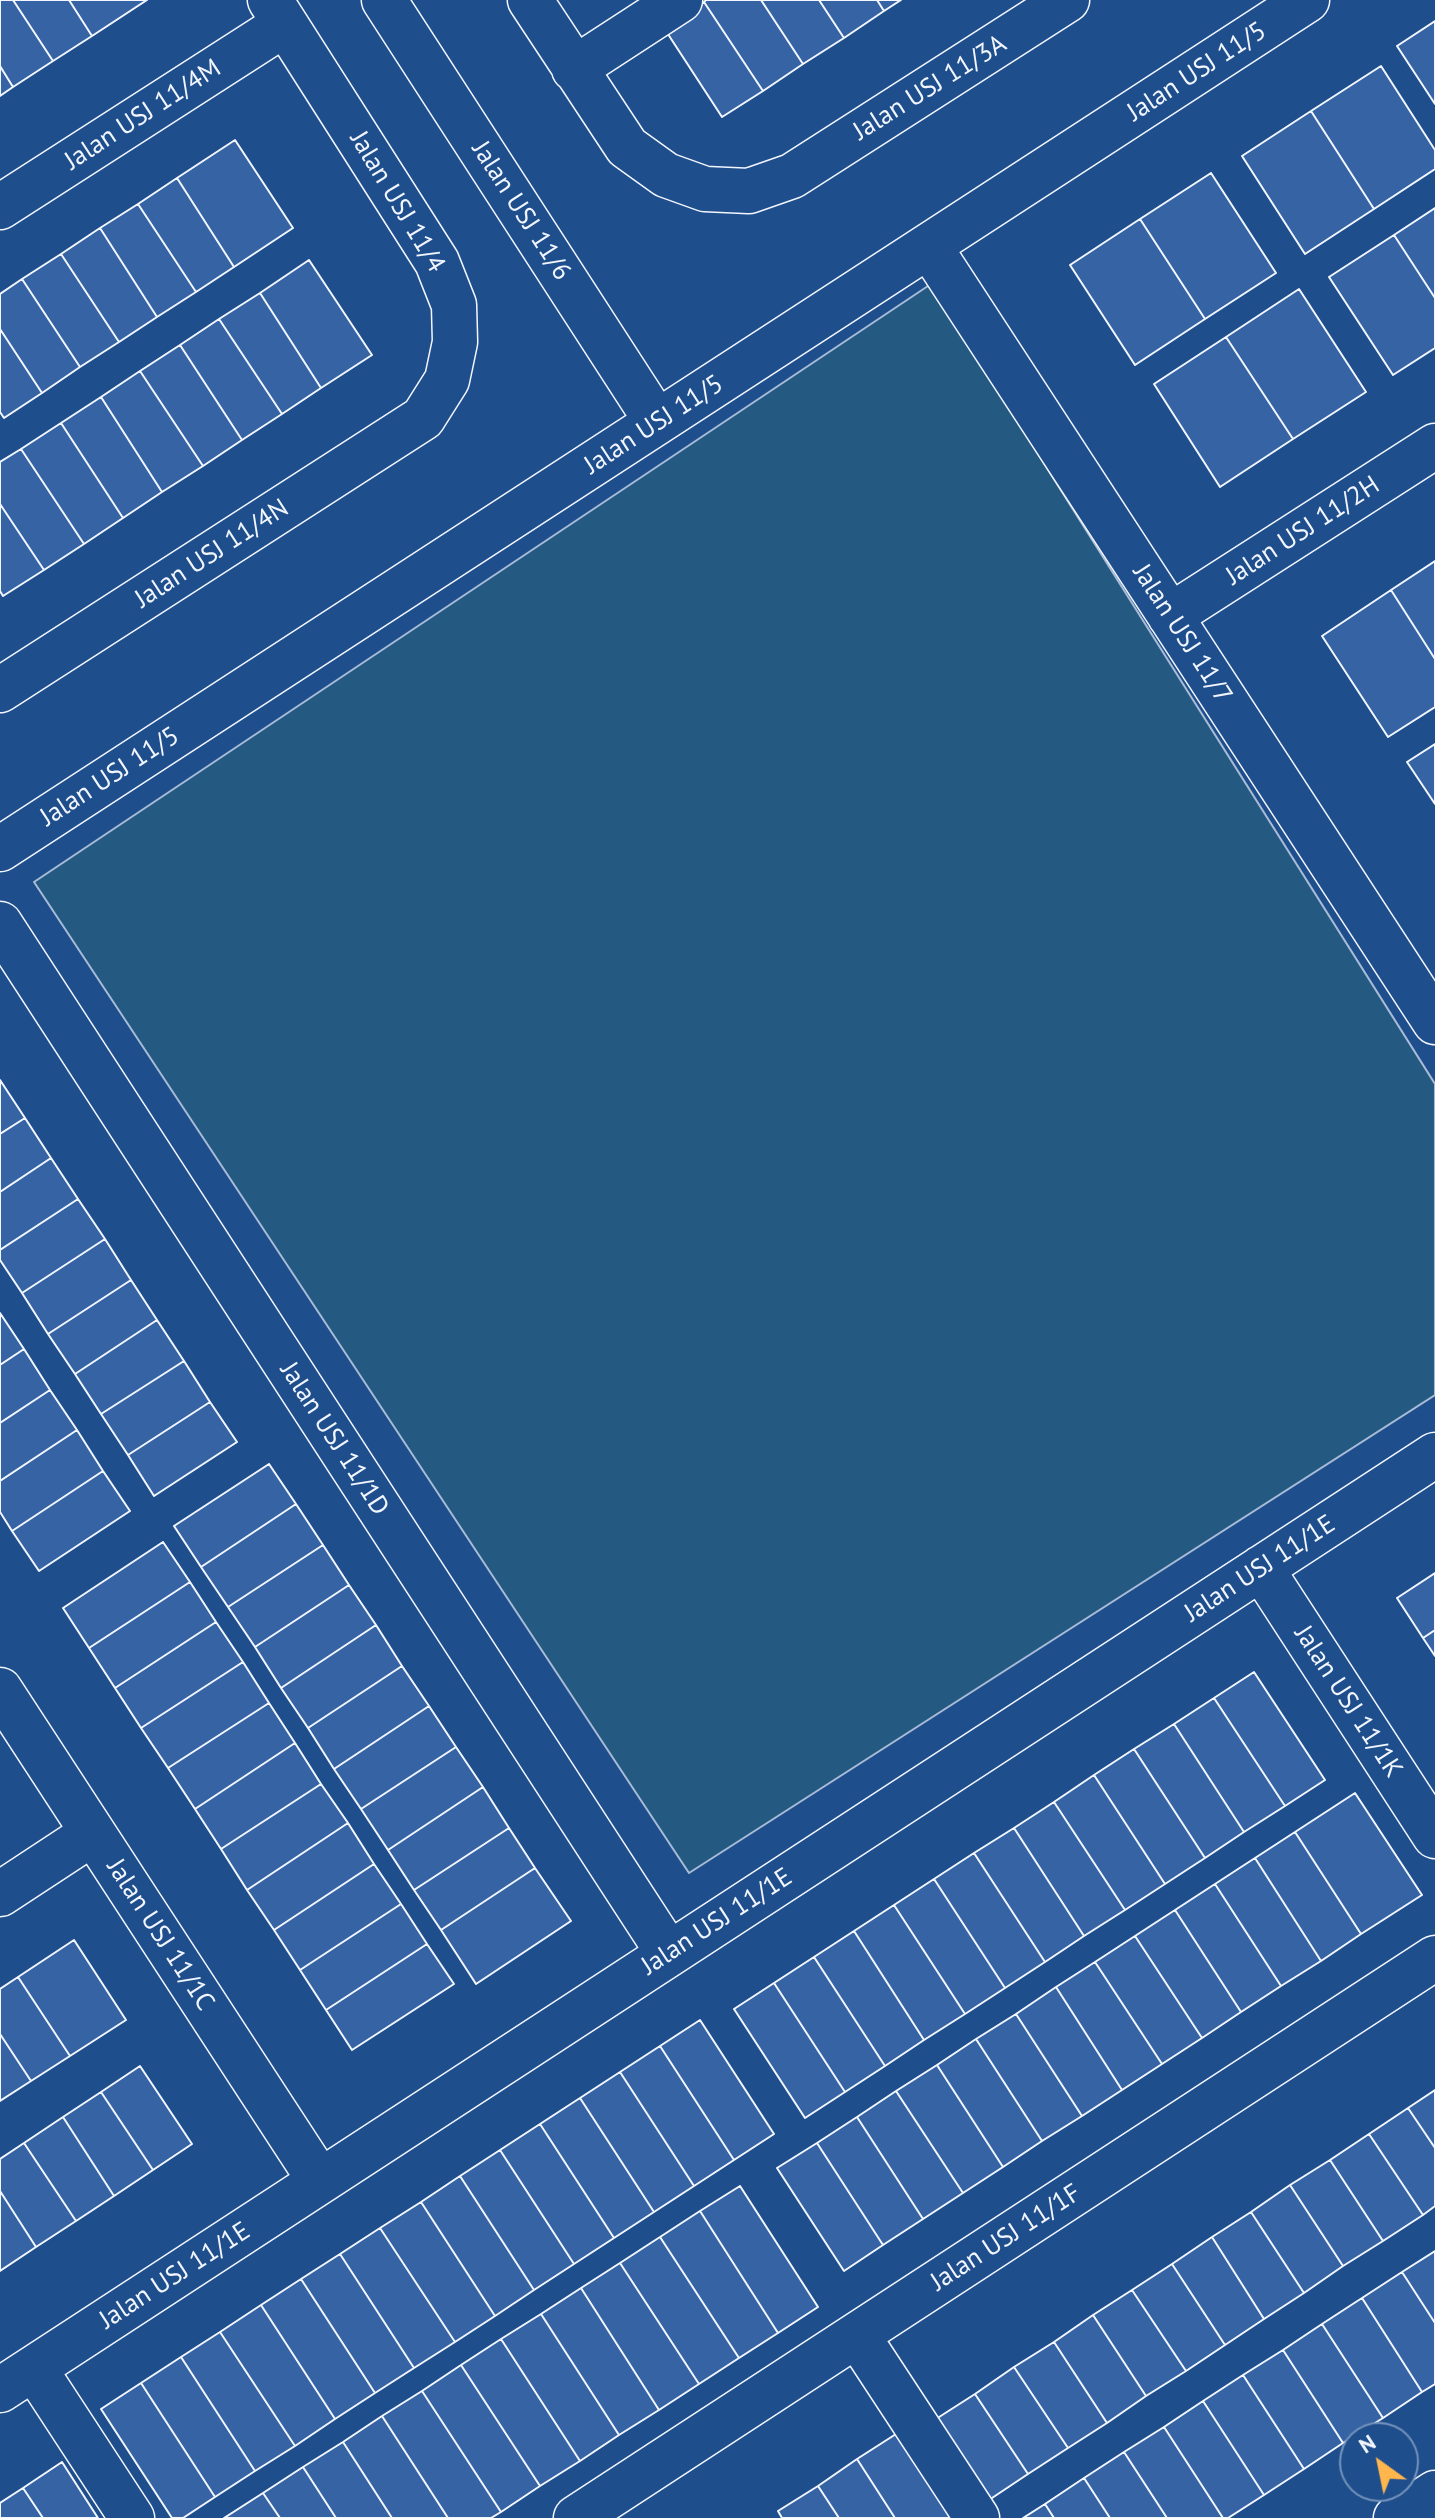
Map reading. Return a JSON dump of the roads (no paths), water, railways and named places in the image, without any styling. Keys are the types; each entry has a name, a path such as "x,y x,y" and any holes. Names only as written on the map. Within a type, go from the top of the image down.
{"street":[{"name":"Jalan USJ 11/6","path":"384,0 657,422"},
{"name":"Jalan USJ 11/3A","path":"530,0 627,147 666,175 705,189 749,191 792,176 1067,0"},
{"path":"574,69 680,0"},
{"name":"Jalan USJ 11/5","path":"0,849 1307,0"},
{"name":"Jalan USJ 11/4M","path":"0,207 278,12"},
{"name":"Jalan USJ 11/4","path":"278,12 437,262 454,305 455,342 447,380 423,418"},
{"name":"Jalan USJ 11/7","path":"929,246 1170,616 1431,1006"},
{"name":"Jalan USJ 11/4N","path":"0,690 423,418"},
{"name":"Jalan USJ 11/2H","path":"1170,616 1435,446"},
{"name":"Jalan USJ 11/1D","path":"0,924 669,1954"},
{"name":"Jalan USJ 11/1E","path":"17,2379 1435,1455"},
{"name":"Jalan USJ 11/1K","path":"1261,1568 1435,1836"},
{"name":"Jalan USJ 11/1C","path":"0,1690 320,2181"},
{"path":"0,1894 93,1833"},
{"name":"Jalan USJ 11/1F","path":"576,2518 1435,1958"},
{"path":"857,2335 977,2518"},
{"path":"17,2379 132,2518"},
{"path":"1396,2518 1435,2493"}]}
